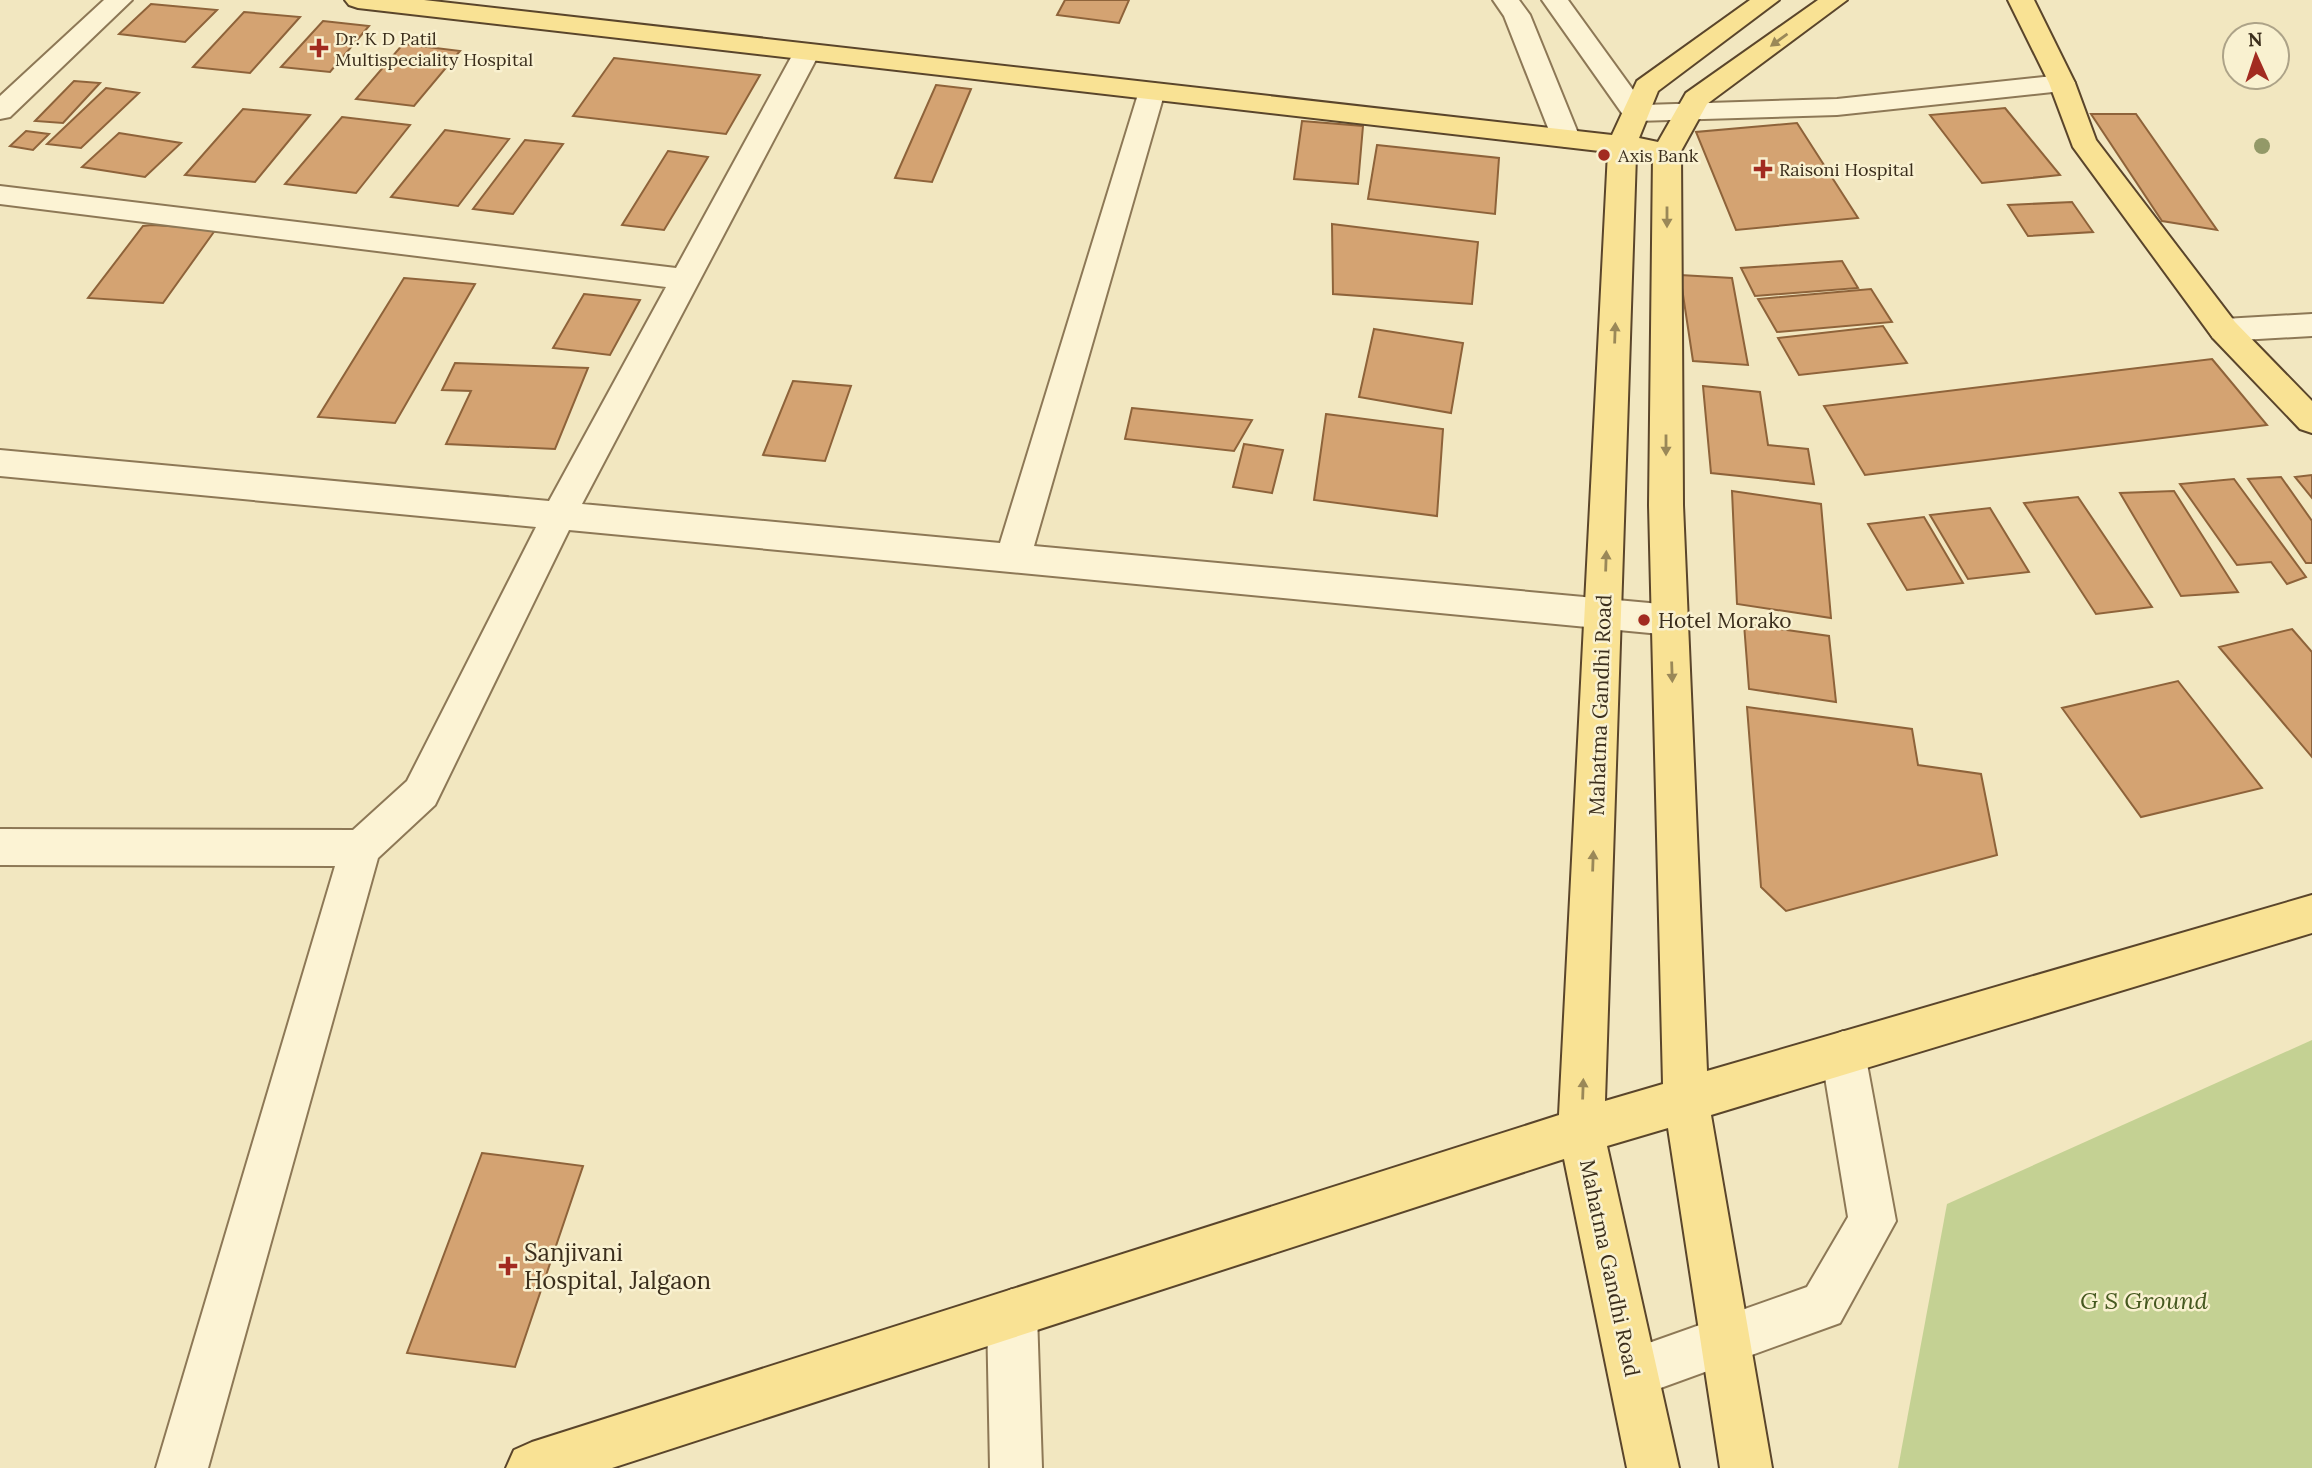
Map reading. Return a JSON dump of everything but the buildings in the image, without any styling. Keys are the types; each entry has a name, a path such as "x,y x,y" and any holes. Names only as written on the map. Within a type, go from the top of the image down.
{"main road":[{"path":"358,0 1566,138 1629,129 1667,150"},
{"name":"Mahatma Gandhi Road","path":"1653,1468 1581,1131 1629,129 1646,87 1766,0"},
{"path":"1746,1468 1686,1100 1666,505 1667,150 1696,99 1834,0"},
{"path":"2021,0 2062,83 2083,141 2224,330 2312,421"},
{"path":"532,1468 1581,1131 2312,914"}],"street":[{"path":"0,111 119,0"},
{"path":"1506,0 1517,15 1566,138"},
{"path":"1555,0 1629,129 1690,111 1837,107 2062,83"},
{"path":"182,1468 361,848 421,793 558,517 807,52"},
{"path":"1013,559 1152,91"},
{"path":"0,195 685,279"},
{"path":"2224,330 2312,325"},
{"path":"0,463 1671,620"},
{"path":"0,847 361,848"},
{"path":"1633,1373 1823,1306 1872,1221 1843,1054"},
{"path":"1013,1314 1016,1468"}],"green space":[{"name":"G S Ground","path":"2312,1040 2312,1468 1898,1468 1947,1204"}],"place":[{"name":"Dr. K D Patil Multispeciality Hospital","path":"319,48"},
{"name":"Axis Bank","path":"1604,155"},
{"name":"Raisoni Hospital","path":"1763,169"},
{"name":"Hotel Morako","path":"1644,620"},
{"name":"Sanjivani Hospital, Jalgaon","path":"508,1266"}]}
